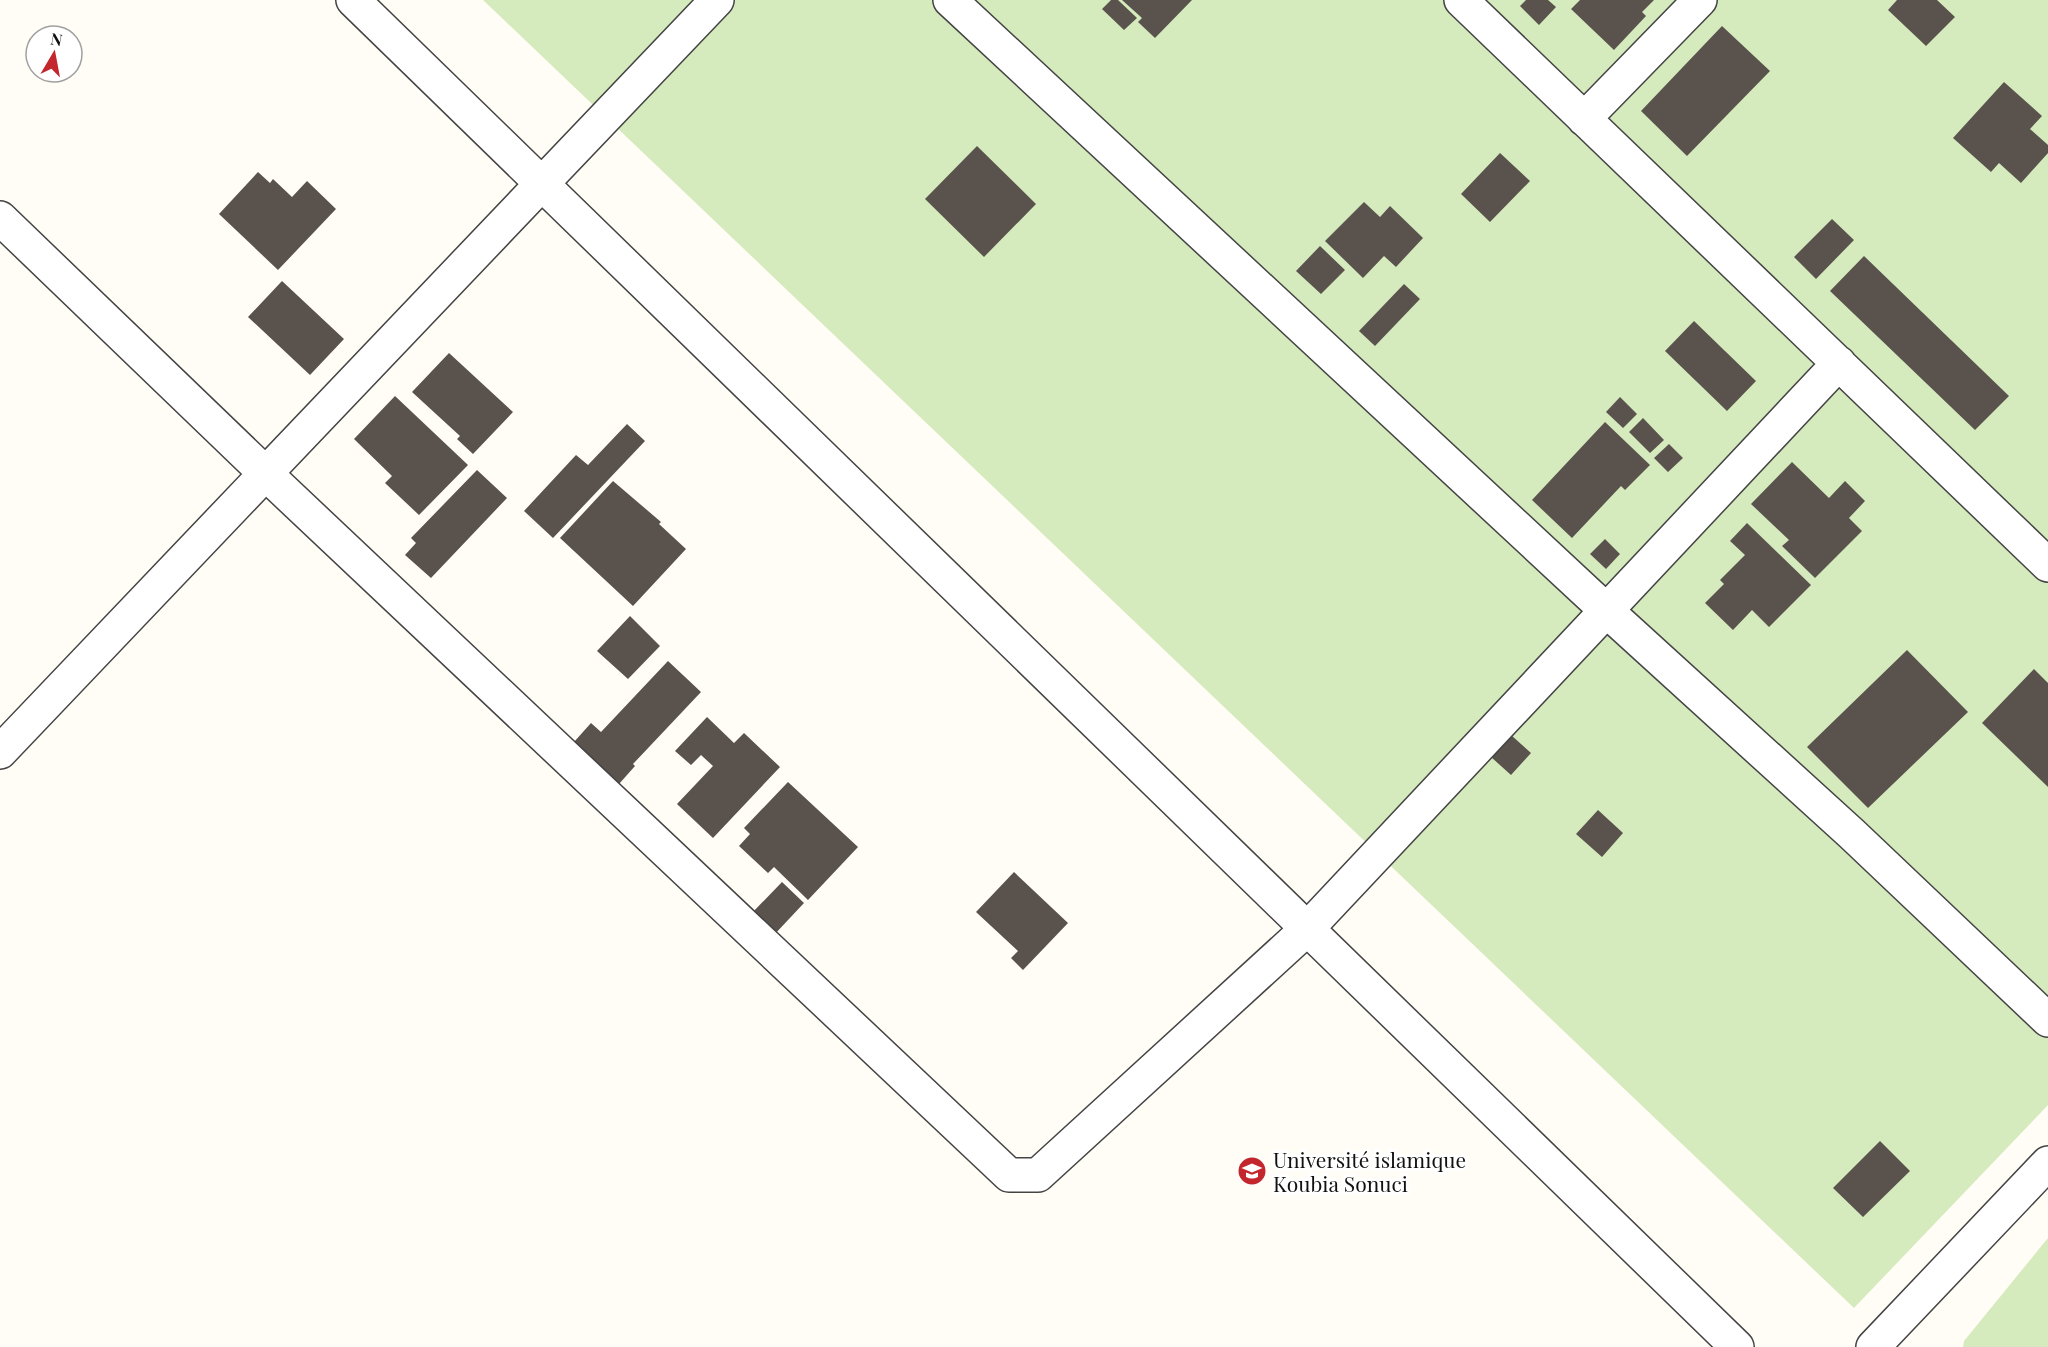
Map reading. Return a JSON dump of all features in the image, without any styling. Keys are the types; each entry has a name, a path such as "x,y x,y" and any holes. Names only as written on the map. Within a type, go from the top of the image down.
{"street":[{"path":"353,0 1737,1347"},
{"path":"0,752 540,183 717,0"},
{"path":"950,0 1608,612 1852,834 2048,1020"},
{"path":"1461,0 2048,565"},
{"path":"1584,119 1700,0"},
{"path":"0,218 265,473 1009,1175 1038,1175 1307,929 1608,612 1839,363"},
{"path":"1873,1347 2048,1164"}],"green space":[{"path":"483,0 2048,0 2048,1105 1854,1308"},
{"path":"2048,1238 2048,1347 1963,1347 1964,1341"}],"building":[{"path":"1111,0 1118,0 1137,18 1124,30 1102,9"},
{"path":"1122,0 1192,0 1155,38 1138,22 1142,18"},
{"path":"1526,0 1548,0 1556,7 1539,25 1520,6"},
{"path":"1580,0 1654,0 1642,12 1646,16 1614,50 1571,9"},
{"path":"1897,0 1937,0 1955,17 1926,46 1888,10"},
{"path":"1722,26 1770,71 1687,156 1641,111"},
{"path":"2004,82 2042,116 2030,129 2048,145 2048,153 2021,183 1999,163 1991,172 1953,138"},
{"path":"977,146 1036,204 984,257 925,199"},
{"path":"1500,153 1530,181 1490,222 1461,194"},
{"path":"258,172 270,183 273,179 292,197 307,181 336,209 278,270 219,214"},
{"path":"1364,202 1380,217 1390,206 1423,238 1396,267 1384,256 1363,278 1325,241"},
{"path":"1832,219 1854,240 1816,279 1794,257"},
{"path":"1320,246 1345,270 1321,294 1296,271"},
{"path":"1864,256 2009,396 1975,430 1830,291"},
{"path":"282,281 344,339 310,375 248,317"},
{"path":"1404,284 1420,299 1375,346 1359,331"},
{"path":"1694,321 1756,381 1727,411 1665,351"},
{"path":"449,353 513,412 473,454 457,439 460,436 412,392"},
{"path":"395,396 468,465 419,515 385,483 392,476 354,439"},
{"path":"1620,397 1637,414 1623,428 1606,412"},
{"path":"1643,418 1664,440 1650,453 1629,432"},
{"path":"1605,422 1650,465 1625,490 1621,486 1572,538 1532,500"},
{"path":"627,424 645,441 553,538 524,511 576,455 588,465"},
{"path":"1669,444 1683,458 1668,472 1654,458"},
{"path":"1792,462 1829,498 1845,481 1865,501 1849,518 1862,531 1815,578 1782,546 1789,540 1751,504"},
{"path":"477,470 507,498 431,578 405,555 416,543 411,538"},
{"path":"613,481 661,522 659,524 686,549 633,606 560,538"},
{"path":"1747,523 1811,585 1769,627 1752,610 1733,630 1705,603 1724,584 1720,580 1745,555 1730,541"},
{"path":"1605,539 1620,554 1606,569 1590,554"},
{"path":"630,616 660,646 628,679 597,651"},
{"path":"1907,650 1968,712 1868,808 1807,747"},
{"path":"668,661 701,692 633,764 635,766 619,784 574,742 591,723 601,732"},
{"path":"2034,669 2048,683 2048,787 1982,723"},
{"path":"707,717 734,743 744,733 780,767 713,838 677,804 713,766 701,755 691,765 675,751"},
{"path":"1511,735 1531,753 1511,775 1491,757"},
{"path":"788,782 858,847 808,900 774,867 768,873 739,846 750,834 744,828"},
{"path":"1598,810 1623,833 1602,857 1576,834"},
{"path":"1014,872 1068,923 1023,970 1011,958 1018,951 976,912"},
{"path":"782,882 804,903 773,936 750,915"},
{"path":"1880,1141 1910,1171 1863,1217 1833,1188"}],"place":[{"name":"Université islamique Koubia Sonuci","path":"1252,1171"}]}
